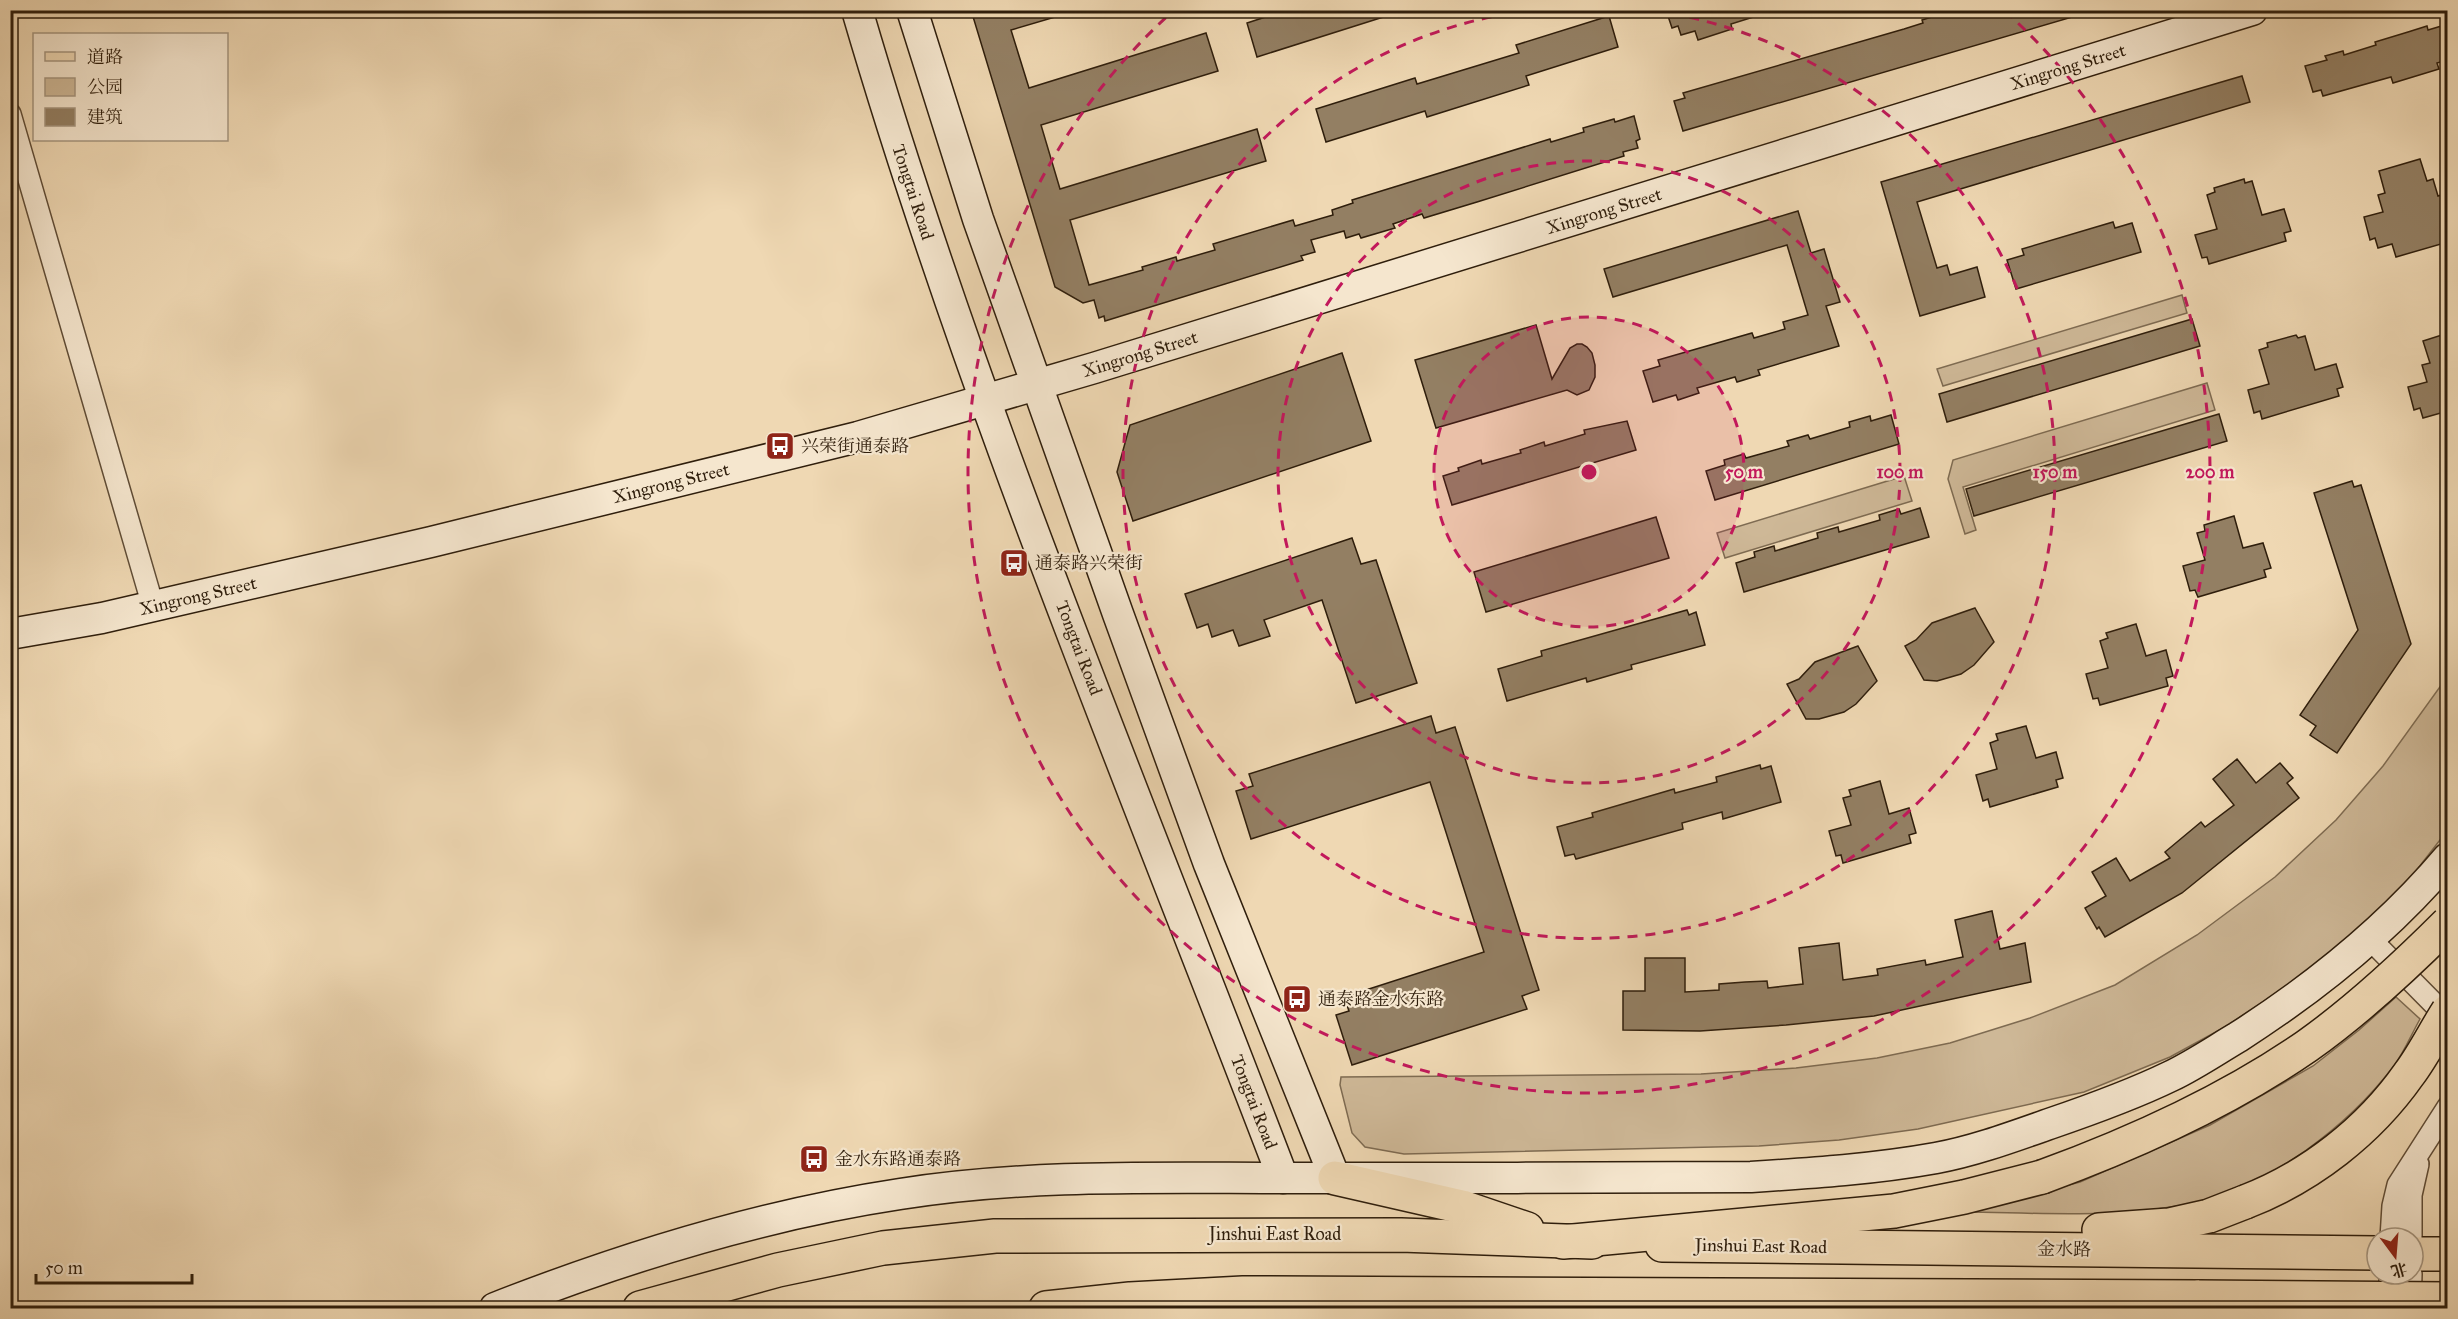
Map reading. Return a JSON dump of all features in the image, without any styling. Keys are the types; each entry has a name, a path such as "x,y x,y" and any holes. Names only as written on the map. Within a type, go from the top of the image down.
{"main road":[{"path":"1335,1178 1462,1207 1563,1242 1894,1211 1964,1197 2042,1177 2145,1137 2255,1079 2307,1045 2365,1001 2448,923"},
{"path":"1918,1248 2044,1234 2169,1225 2209,1216 2245,1202 2291,1181 2328,1157 2360,1131 2409,1074 2448,1011"},
{"name":"Jinshui East Road","path":"640,1308 778,1270 871,1250 995,1236 1401,1235 1563,1242 1918,1248"},
{"name":"金水路","path":"1918,1248 2365,1253"},
{"path":"2425,1254 2448,1254"},
{"path":"1046,1308 1130,1299 1244,1293 1728,1308"},
{"path":"1534,1301 2199,1297 2448,1299"}],"street":[{"name":"Tongtai Road","path":"857,10 941,278 1283,1178"},
{"path":"912,10 978,219 1209,864 1335,1178"},
{"name":"Xingrong Street","path":"10,634 153,606 431,542 858,437 1037,385 2252,10"},
{"path":"10,114 153,606"},
{"path":"495,1308 639,1256 745,1226 901,1194 992,1183 1132,1178 1751,1177 1843,1172 1938,1158 2046,1126 2172,1076 2277,1012 2333,971 2423,888 2448,858"},
{"path":"2369,938 2448,1018"},
{"path":"2392,1226 2398,1185 2448,1107"},
{"path":"2411,1226 2411,1195 2420,1154"},
{"path":"2390,1286 2390,1308"},
{"path":"2410,1286 2410,1308"}],"green space":[{"path":"2182,295 2187,313 1943,386 1937,369"},
{"path":"2207,383 2215,410 1963,487 1976,530 1965,534 1948,479 1953,460"},
{"path":"1904,476 1912,501 1725,558 1717,533"},
{"path":"2447,677 2447,831 2412,876 2359,931 2314,968 2225,1027 2170,1057 2084,1092 1918,1129 1839,1140 1759,1146 1404,1154 1365,1147 1352,1133 1340,1085 1341,1077 1701,1074 1796,1068 1877,1058 1950,1043 2030,1018 2115,985 2197,935 2275,877 2336,820 2383,766"},
{"path":"2396,997 2420,1019 2393,1067 2354,1111 2331,1131 2280,1167 2253,1182 2198,1202 2141,1211 2082,1214 1966,1212 2080,1182 2210,1125 2313,1066"}],"building":[{"path":"971,10 1061,10 1062,15 1011,30 1029,88 1206,33 1218,71 1041,125 1060,189 1257,129 1266,161 1070,220 1089,285 1143,270 1142,267 1176,257 1177,261 1215,250 1213,244 1293,220 1295,226 1333,215 1332,210 1353,203 1352,200 1550,139 1551,142 1584,132 1583,128 1614,119 1615,122 1634,116 1640,139 1636,141 1638,148 1623,152 1624,156 1424,218 1422,214 1393,224 1395,228 1361,238 1359,234 1346,238 1344,231 1311,240 1315,252 1301,256 1303,260 1105,321 1104,316 1099,318 1094,300 1083,303 1055,287"},
{"path":"1287,10 1392,10 1393,14 1257,57 1247,23"},
{"path":"1666,10 1759,10 1760,15 1731,24 1732,29 1698,40 1695,31 1681,35 1678,26 1672,28"},
{"path":"1954,10 2078,10 2079,15 1683,131 1674,101 1685,98 1683,93 1904,29 1923,23 1922,20"},
{"path":"1609,16 1618,47 1526,76 1529,85 1427,117 1425,111 1326,142 1316,109 1415,78 1417,84 1519,53 1516,45"},
{"path":"2448,24 2448,60 2437,63 2439,69 2393,83 2391,77 2323,96 2321,90 2313,92 2305,66 2327,60 2325,56 2343,51 2344,55 2376,45 2375,42 2427,26 2428,30"},
{"path":"2242,76 2250,102 1917,202 1937,268 1947,265 1950,275 1977,267 1985,297 1920,316 1881,182"},
{"path":"2420,159 2427,181 2433,179 2438,196 2448,193 2448,242 2396,257 2392,244 2378,248 2375,238 2370,240 2364,217 2383,212 2378,195 2385,193 2379,171"},
{"path":"2244,179 2245,183 2252,181 2262,215 2284,209 2291,231 2284,233 2286,241 2209,264 2207,257 2202,258 2195,235 2217,229 2207,195 2215,192 2214,188"},
{"path":"1798,211 1811,253 1824,249 1840,302 1826,306 1839,346 1758,370 1760,375 1737,382 1735,377 1697,388 1699,393 1678,400 1676,395 1653,402 1643,371 1660,366 1658,360 1752,333 1754,338 1785,329 1783,322 1808,315 1787,245 1613,297 1604,269"},
{"path":"2113,222 2115,228 2132,223 2141,252 2016,289 2007,260 2024,255 2022,249"},
{"path":"2192,319 2200,346 1947,422 1939,394"},
{"path":"1536,325 1552,379 1570,348 1582,344 1592,353 1595,377 1589,390 1577,395 1567,390 1436,428 1415,360"},
{"path":"2448,333 2448,411 2423,418 2420,408 2414,410 2408,387 2427,382 2422,365 2430,363 2423,341"},
{"path":"2296,335 2298,338 2305,336 2315,370 2336,364 2343,387 2337,389 2339,396 2262,419 2260,411 2254,413 2248,390 2269,384 2259,350 2268,347 2267,343"},
{"path":"1342,353 1371,441 1133,521 1117,472 1130,425"},
{"path":"2219,414 2227,441 1974,516 1966,489"},
{"path":"1891,415 1899,444 1715,500 1706,471 1725,465 1724,460 1744,454 1746,458 1789,446 1787,441 1808,435 1810,439 1850,427 1849,422 1870,416 1871,421"},
{"path":"1627,421 1636,450 1452,505 1443,476 1459,471 1458,468 1481,460 1482,464 1521,453 1520,450 1544,442 1545,446 1585,434 1584,430"},
{"path":"2352,481 2354,487 2361,485 2411,644 2337,753 2310,735 2316,726 2300,715 2358,630 2314,493"},
{"path":"1920,508 1929,537 1744,592 1736,563 1755,557 1754,552 1774,546 1775,551 1818,538 1817,533 1838,527 1839,532 1880,520 1879,515 1899,509 1901,514"},
{"path":"2234,516 2243,548 2263,543 2271,568 2264,570 2266,577 2198,597 2195,590 2190,591 2183,566 2205,560 2197,533 2205,531 2204,525"},
{"path":"1656,517 1669,558 1486,612 1474,572"},
{"path":"1352,538 1361,564 1376,560 1417,683 1356,703 1322,600 1264,620 1270,636 1239,646 1233,630 1212,637 1208,624 1197,628 1185,594"},
{"path":"1975,608 1994,642 1974,665 1961,674 1937,681 1924,680 1905,646 1916,640 1932,623"},
{"path":"1687,610 1689,615 1696,612 1705,645 1631,665 1632,669 1587,682 1586,678 1507,701 1498,669 1542,656 1541,651"},
{"path":"2136,624 2146,656 2166,650 2173,676 2166,678 2168,686 2100,705 2098,698 2093,699 2086,674 2108,668 2100,641 2108,638 2106,633"},
{"path":"1858,646 1877,681 1856,704 1844,712 1819,719 1806,719 1787,684 1799,679 1815,662"},
{"path":"1431,716 1436,733 1455,727 1539,990 1522,996 1527,1009 1352,1065 1336,1015 1349,1011 1344,997 1484,952 1430,782 1251,839 1236,791 1253,786 1249,774"},
{"path":"2026,726 2036,758 2056,752 2063,778 2056,780 2058,787 1990,807 1988,799 1983,801 1976,775 1997,769 1990,743 1998,740 1996,734"},
{"path":"2237,759 2256,783 2280,763 2293,778 2287,783 2299,798 2182,893 2105,937 2099,927 2097,929 2085,908 2106,896 2092,872 2116,858 2130,881 2170,858 2165,852 2201,822 2205,827 2234,805 2213,779"},
{"path":"1760,765 1761,769 1771,766 1781,802 1723,819 1722,812 1682,823 1683,829 1576,859 1574,854 1565,856 1557,827 1593,817 1592,813 1674,789 1675,793 1717,782 1716,777"},
{"path":"1880,781 1889,814 1909,808 1916,833 1909,835 1911,843 1843,863 1841,855 1836,856 1829,831 1851,825 1843,798 1851,796 1849,790"},
{"path":"1992,911 2000,949 2025,943 2031,982 1874,1016 1700,1031 1623,1030 1623,991 1645,991 1645,958 1685,958 1685,992 1719,990 1719,984 1745,982 1767,981 1768,988 1803,984 1799,948 1839,943 1843,980 1878,975 1877,969 1925,960 1926,965 1963,957 1955,920"}],"place":[{"name":"兴荣街通泰路","path":"780,446"},
{"name":"通泰路兴荣街","path":"1014,563"},
{"name":"通泰路金水东路","path":"1297,999"},
{"name":"金水东路通泰路","path":"814,1159"}]}
